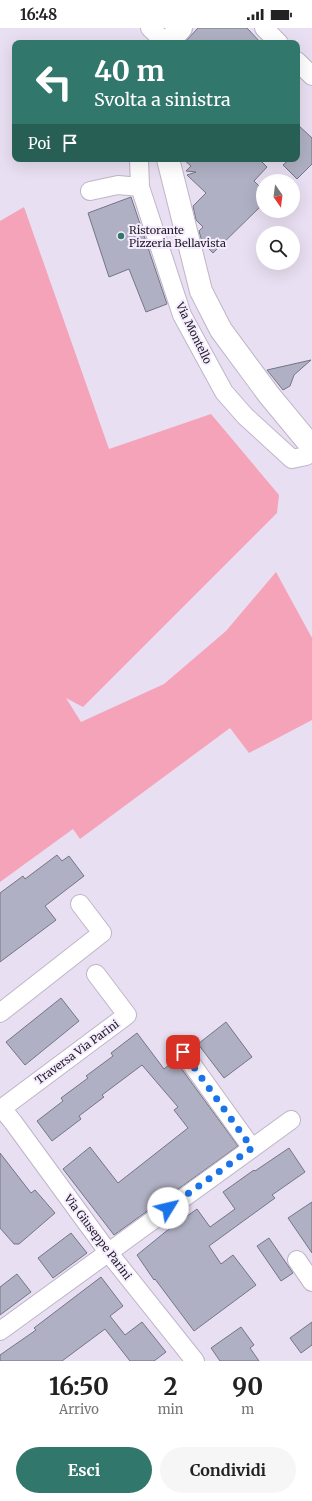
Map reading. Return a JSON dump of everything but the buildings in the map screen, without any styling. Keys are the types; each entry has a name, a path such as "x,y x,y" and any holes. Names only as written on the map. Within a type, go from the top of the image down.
{"main road":[{"path":"169,40 181,28"},
{"path":"169,162 201,291 222,330 269,395 312,447"}],"street":[{"path":"150,28 163,40"},
{"path":"264,28 276,40"},
{"path":"300,64 312,76"},
{"name":"Via Montello","path":"139,162 140,187 182,315 224,392 244,416 292,459 306,456 312,451"},
{"path":"90,191 118,184 140,187"},
{"path":"0,1013 102,933 80,904"},
{"name":"Traversa Via Parini","path":"2,1106 127,1015 96,974"},
{"path":"183,1052 252,1148"},
{"name":"Via Giuseppe Parini","path":"2,1106 108,1252 195,1361"},
{"path":"0,1331 291,1120"},
{"path":"297,1260 312,1282"}],"shaded area":[{"path":"24,207 109,449 211,414 279,495 277,513 83,707 66,698 81,722 164,684 226,631 276,572 312,638 312,720 249,753 230,728 80,839 73,829 0,882 0,221"}],"place":[{"name":"Ristorante Pizzeria Bellavista","path":"121,236"}],"route":[{"path":"168,1208 252,1148 183,1052"}]}
